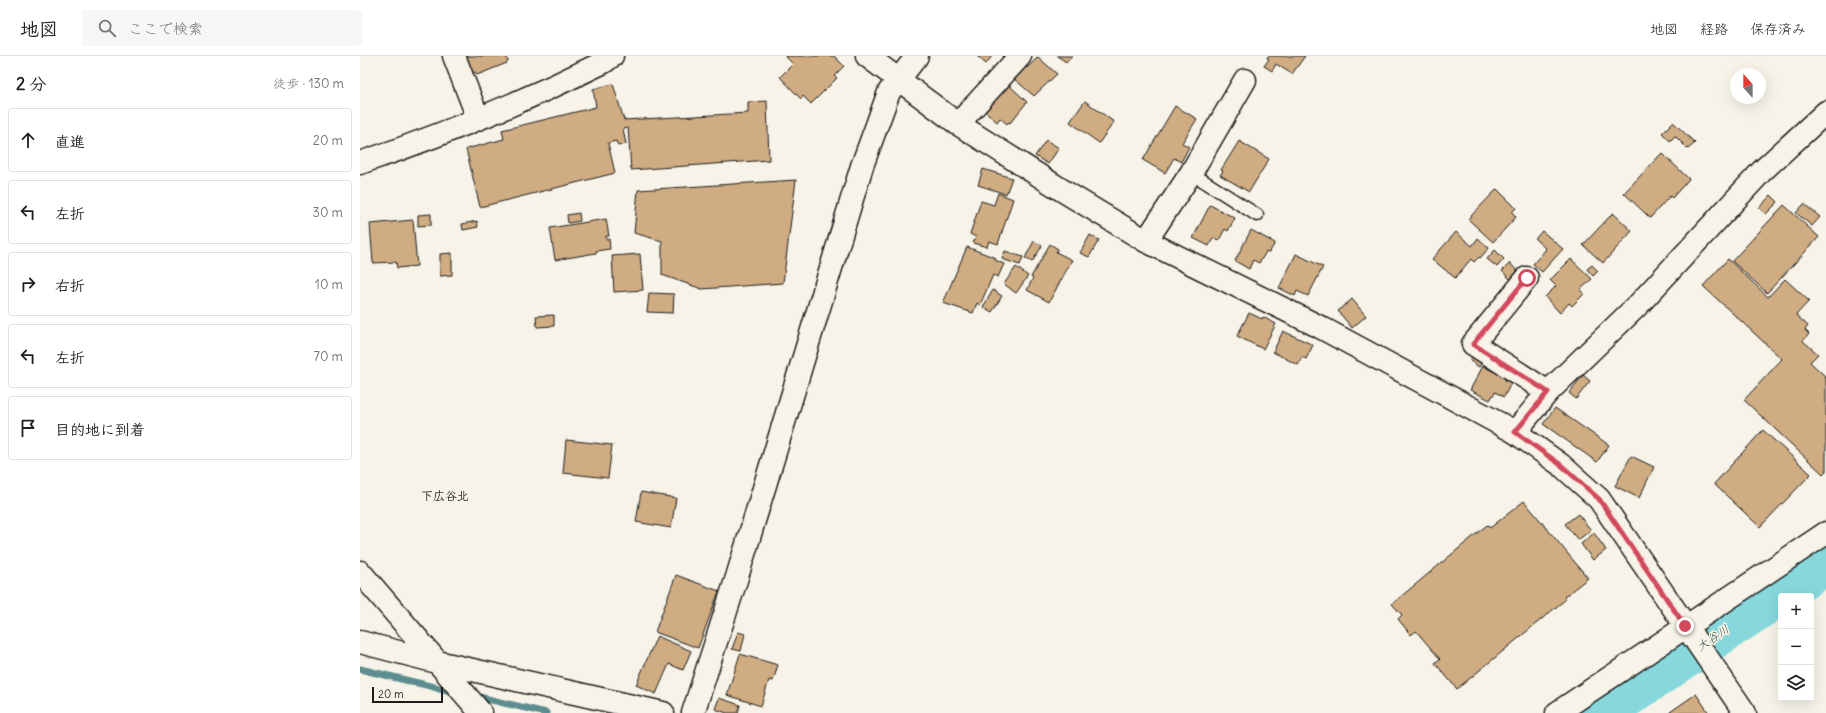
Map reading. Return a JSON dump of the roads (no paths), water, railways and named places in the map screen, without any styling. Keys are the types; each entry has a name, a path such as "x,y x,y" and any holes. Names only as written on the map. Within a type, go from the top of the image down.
{"street":[{"path":"454,56 478,118"},
{"path":"867,56 958,124 1146,241 1320,327 1515,432 1561,465 1599,499 1745,713"},
{"path":"693,713 737,577 862,166 889,92 917,56"},
{"path":"958,124 1020,56"},
{"path":"360,163 406,147 550,89 606,58"},
{"path":"1146,241 1191,173 1245,80"},
{"path":"1515,432 1548,392 1639,304 1762,171 1826,112"},
{"path":"1527,278 1473,344 1548,392"},
{"path":"1557,713 1826,533"},
{"path":"360,572 476,708"},
{"path":"360,642 437,662 663,713"}],"lane":[{"path":"1191,173 1257,215"}],"waterway":[{"name":"大谷川","path":"1601,713 1826,563"},
{"path":"360,669 455,692"},
{"path":"475,696 546,713"}],"district":[{"name":"下広谷北","path":"445,496"}]}
